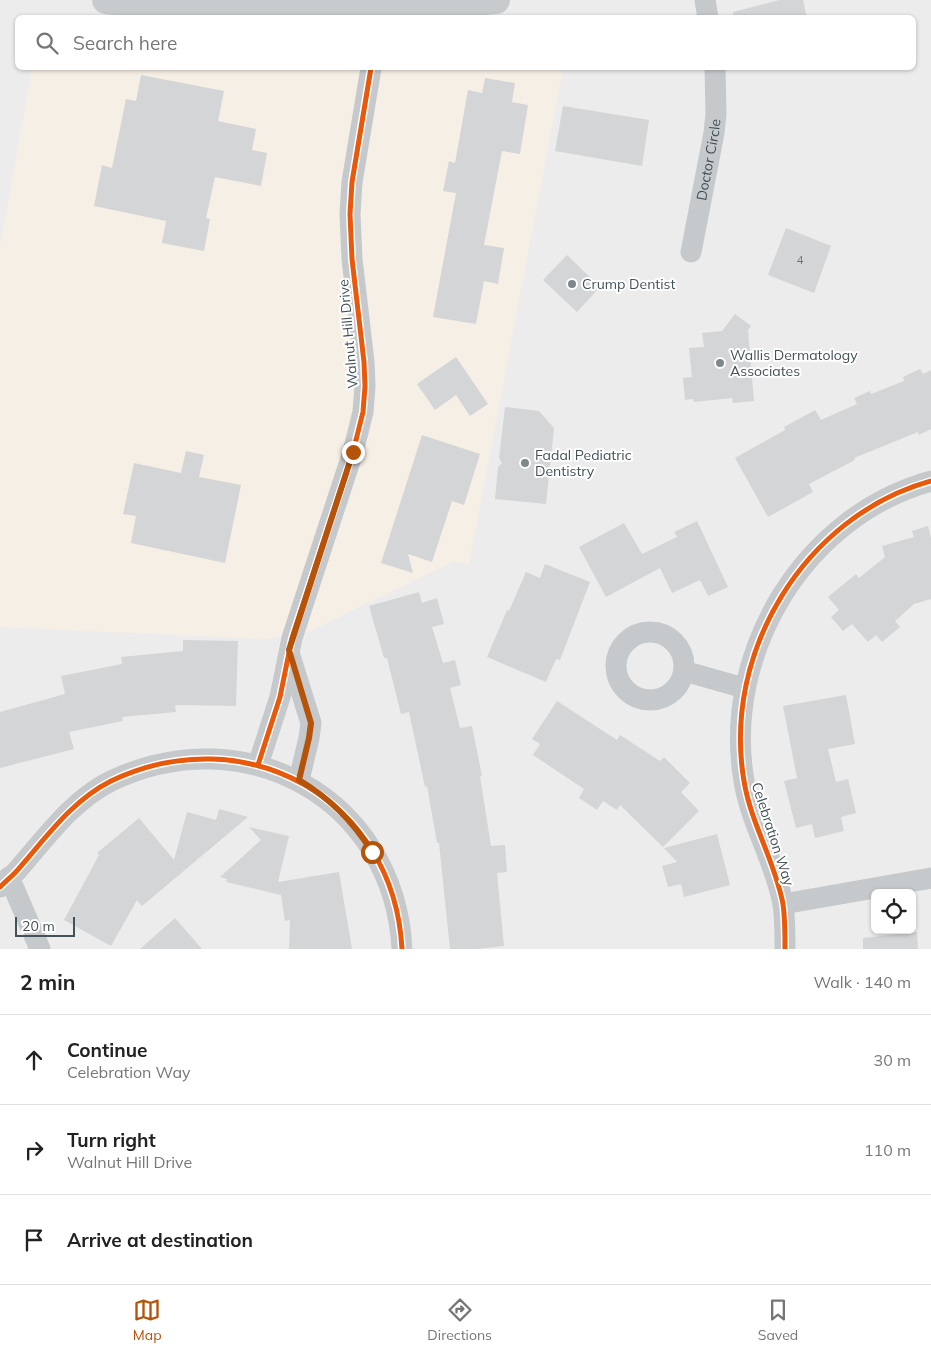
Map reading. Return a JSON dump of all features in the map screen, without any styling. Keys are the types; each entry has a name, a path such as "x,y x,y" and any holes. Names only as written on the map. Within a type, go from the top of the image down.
{"main road":[{"path":"106,0 206,11 320,13 381,13 496,0"}],"street":[{"path":"705,0 708,15"},
{"name":"Walnut Hill Drive","path":"258,765 280,697 289,650 353,452 363,412 365,373 352,259 350,214 352,182 371,70"},
{"name":"Doctor Circle","path":"691,252 714,133 716,114 715,70"},
{"name":"Celebration Way","path":"785,949 783,904 756,827 746,793 741,763 740,731 744,688 754,652 768,620 790,582 832,536 870,508 900,492 931,481"},
{"path":"289,650 311,723 299,780"},
{"path":"684,672 744,688"},
{"path":"40,949 3,879 19,869 72,809 98,789 123,776 148,767 189,759 226,759 258,765 299,780 311,787 338,811 366,842 388,883 396,910 402,949"},
{"name":"Celebration Way","path":"783,904 931,878"}],"shaded area":[{"path":"32,70 563,70 469,564 454,561 313,630 267,639 0,627 0,247"}],"building":[{"path":"779,0 803,0 806,15 733,15 733,12"},
{"path":"141,75 224,91 218,121 256,129 252,150 267,153 261,186 215,177 206,218 210,219 204,251 162,243 166,221 94,206 102,165 112,168 126,99 136,101"},
{"path":"485,78 515,83 512,102 528,105 520,154 502,151 484,245 504,248 498,284 484,281 476,324 433,317 456,193 443,191 449,161 455,163 468,90 482,93"},
{"path":"563,106 649,120 642,166 555,151"},
{"path":"786,228 831,246 814,293 768,275"},
{"name":"Crump Dentist","path":"567,255 600,287 577,312 543,280"},
{"name":"Wallis Dermatology Associates","path":"735,314 751,326 748,330 754,401 733,403 732,398 694,402 693,399 685,400 683,378 692,377 689,348 704,347 702,333 722,331"},
{"path":"456,357 488,404 470,416 456,395 435,410 417,384"},
{"path":"920,369 923,374 931,370 931,429 919,435 918,432 854,458 855,460 809,484 813,492 768,517 735,458 785,430 784,427 815,410 821,420 857,404 854,398 870,391 871,394 904,381 903,377"},
{"name":"Fadal Pediatric Dentistry","path":"505,407 539,411 554,428 546,504 495,499 498,467 502,463 499,458"},
{"path":"422,435 480,454 464,505 452,501 432,562 408,554 413,573 381,563"},
{"path":"186,451 204,455 199,477 241,485 225,563 131,543 136,516 123,514 134,463 181,473"},
{"path":"697,521 728,587 708,596 700,580 672,593 660,568 606,597 579,547 624,523 642,554 677,537 674,532"},
{"path":"928,526 931,538 931,599 914,604 895,621 900,627 882,642 876,635 868,642 852,624 843,631 831,617 839,610 828,597 856,574 859,578 885,557 882,546 914,537 912,531"},
{"path":"545,564 590,582 560,660 556,659 546,682 487,657 526,572 540,578"},
{"path":"419,592 422,603 437,598 444,624 432,627 443,663 455,660 461,685 450,688 460,728 472,726 482,776 480,776 491,846 505,845 507,872 497,873 504,946 478,949 450,949 439,843 437,843 427,786 425,787 409,712 401,714 387,658 384,658 369,606"},
{"path":"183,640 238,641 236,706 175,705 176,712 122,717 123,721 69,732 74,749 0,768 0,712 65,694 61,676 122,664 121,657 183,651"},
{"path":"846,695 855,744 828,749 836,782 848,779 856,813 841,817 844,831 815,838 812,824 796,828 784,781 797,778 783,706"},
{"path":"557,701 617,740 620,735 660,761 664,757 690,783 681,792 699,811 663,847 620,805 617,810 603,801 597,810 579,798 584,789 533,755 540,744 532,739"},
{"path":"219,809 248,817 142,906 137,900 111,946 64,920 99,855 97,853 139,818 174,860 187,812 216,820"},
{"path":"249,827 289,836 278,882 339,872 352,949 289,949 290,920 285,921 281,895 226,882 227,879 220,877 261,840"},
{"path":"717,834 730,885 684,897 681,884 668,887 662,866 677,862 664,848"},
{"path":"175,918 202,949 140,949"},
{"path":"916,932 918,949 863,949 863,938 916,934"}],"cycle path":[{"path":"258,765 280,697 292,638 353,452 363,412 364,362 352,259 350,214 352,182 371,70"},
{"path":"785,949 783,904 775,873 747,797 744,781 741,733 746,685 760,639 782,596 810,558 845,525 886,499 931,481"},
{"path":"0,887 16,872 51,830 73,808 97,789 111,781 162,764 212,759 260,766 304,784 342,813 372,850 393,896 402,949"}],"place":[{"name":"Crump Dentist","path":"572,284"},
{"name":"Wallis Dermatology Associates","path":"720,363"},
{"name":"Fadal Pediatric Dentistry","path":"525,463"}],"route":[{"path":"353,452 289,650 311,723 299,780 326,799 366,842 372,852"}]}
